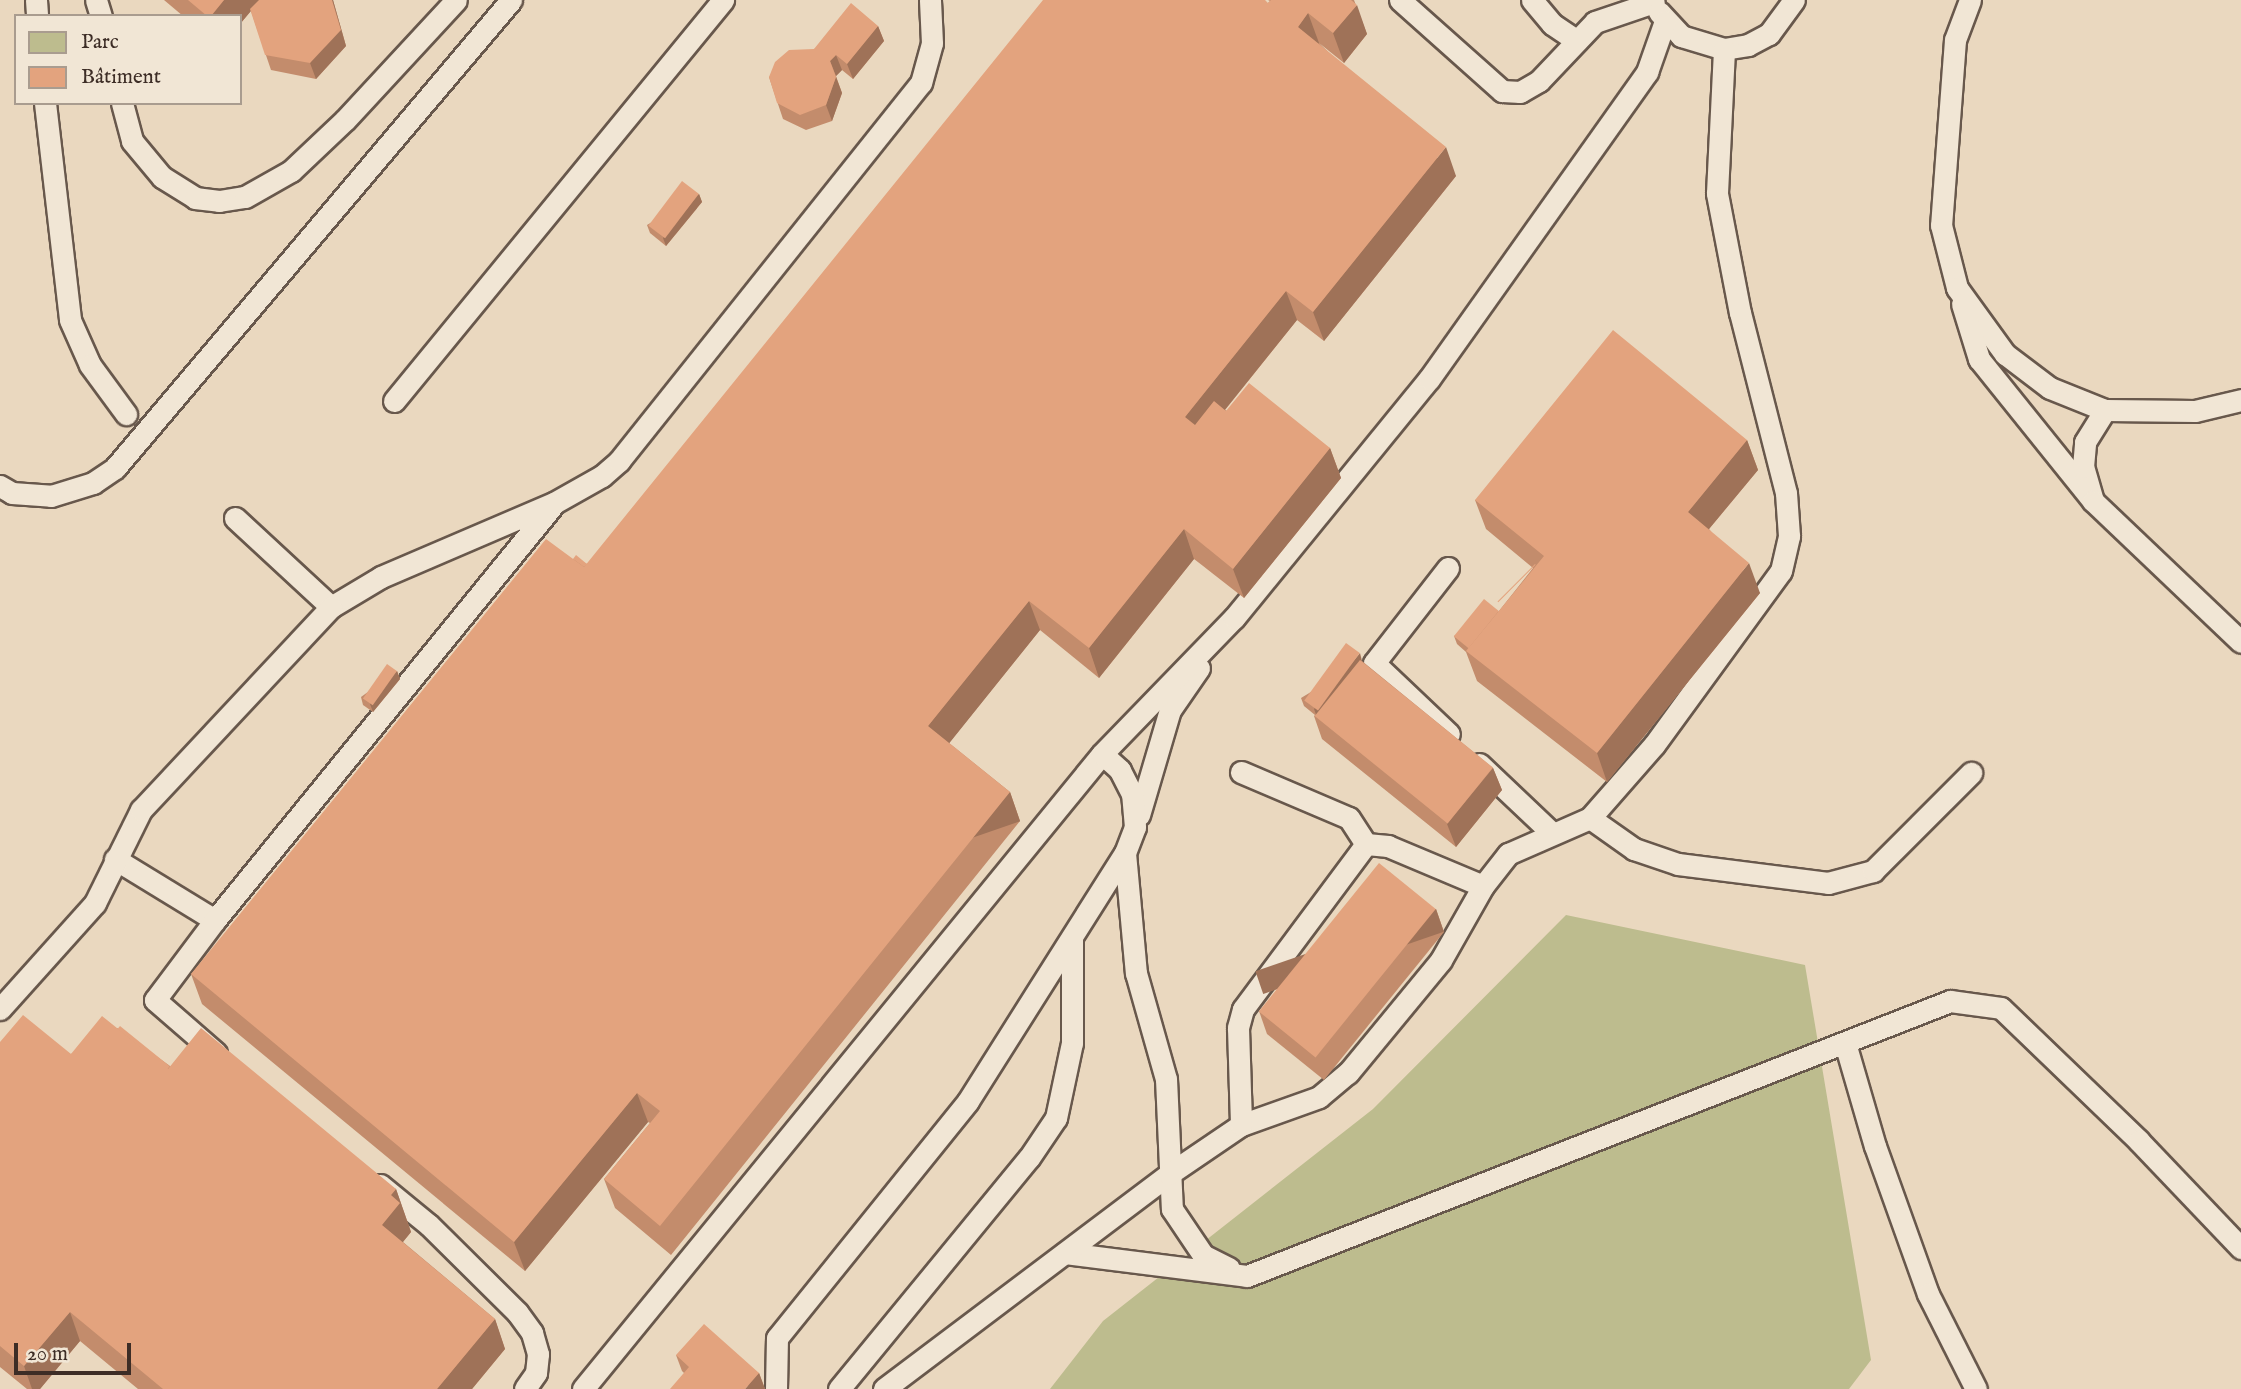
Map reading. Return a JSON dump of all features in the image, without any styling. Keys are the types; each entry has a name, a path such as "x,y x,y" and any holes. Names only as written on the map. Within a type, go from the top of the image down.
{"lane":[{"path":"123,105 132,141 162,177 195,198 219,201 245,197 291,171 456,0"},
{"path":"0,486 21,495 51,496 93,483 115,468 511,0"},
{"path":"394,401 723,0"},
{"path":"0,1009 82,920 141,810 331,607 451,544 582,490 619,461 898,114 928,67 933,22 930,0"},
{"path":"1400,0 1502,91 1520,92 1539,81 1595,22 1653,1 1665,21 1701,46 1724,50 1748,45 1769,34 1786,17 1794,0"},
{"path":"1532,0 1552,24 1577,41"},
{"path":"1970,0 1955,40 1941,225 1979,359 2093,500 2241,642"},
{"path":"776,1389 777,1338 968,1101 1125,853 1170,710 1234,618 1429,379 1647,72 1665,21"},
{"path":"884,1389 1169,1174 1241,1125 1320,1097 1348,1073 1441,960 1483,886 1508,854 1551,832 1590,818 1654,745 1781,571 1789,536 1786,493 1740,313 1717,193 1724,50"},
{"path":"45,105 70,320 90,365 125,414"},
{"path":"1957,288 2005,354 2050,388 2105,410 2195,411 2241,400"},
{"path":"2093,500 2083,467 2085,442 2105,410"},
{"path":"236,1069 155,1000 215,920 554,503"},
{"path":"235,518 331,607"},
{"path":"1448,568 1374,663 1551,832"},
{"path":"583,1389 1102,754 1234,618"},
{"path":"1102,754 1120,770 1132,794 1135,827"},
{"path":"1241,772 1349,818 1366,845"},
{"path":"1590,818 1634,849 1678,864 1828,883 1873,871 1971,773"},
{"path":"1366,845 1388,846 1483,886"},
{"path":"1241,1125 1238,1028 1243,1009 1366,845"},
{"path":"1125,853 1136,973 1166,1079 1172,1209 1203,1255 1247,1276"},
{"path":"115,859 215,920"},
{"path":"839,1389 1029,1158 1056,1118 1072,1043 1072,938"},
{"path":"1065,1253 1247,1276 1950,1001 2001,1007 2241,1248"},
{"path":"1845,1043 1875,1146 1928,1294 1976,1389"},
{"path":"365,1173 429,1225 517,1312 532,1333 538,1354 536,1373 525,1389"}],"green space":[{"path":"1566,915 1805,965 1871,1360 1849,1389 1050,1389 1103,1321 1373,1109"}],"building":[{"path":"188,0 224,0 213,14 205,14"},
{"path":"259,0 332,0 341,30 310,63 265,55 250,9"},
{"path":"1043,0 1265,0 1268,3 1271,0 1351,0 1357,5 1333,33 1308,13 1298,27 1446,147 1313,312 1286,291 1185,417 1195,425 1214,401 1226,411 1249,383 1330,448 1233,569 1184,529 1089,648 1029,601 928,726 1010,792 660,1226 604,1179 660,1111 637,1093 514,1242 191,974 546,539 584,567"},
{"path":"851,3 878,26 847,64 836,55 830,61 836,77 826,105 800,115 777,103 769,77 775,62 789,50 814,49"},
{"path":"682,181 699,194 665,238 648,226"},
{"path":"1613,330 1747,440 1688,512 1749,563 1597,753 1466,651 1544,556 1475,500"},
{"path":"576,555 587,564 584,567 573,559"},
{"path":"1535,564 1536,565 1498,602"},
{"path":"1484,599 1499,611 1469,648 1454,636"},
{"path":"1346,643 1360,653 1318,710 1304,700"},
{"path":"1360,660 1493,768 1448,824 1315,716"},
{"path":"387,664 397,671 373,705 363,698"},
{"path":"1379,863 1436,909 1316,1057 1259,1011"},
{"path":"23,1015 71,1054 102,1016 168,1069 201,1028 396,1189 391,1195 400,1203 382,1225 495,1319 437,1389 163,1389 70,1312 24,1366 0,1346 0,1042"},
{"path":"120,1026 170,1066 167,1069 117,1029"},
{"path":"704,1324 759,1373 745,1389 670,1389 689,1367 676,1355"}]}
